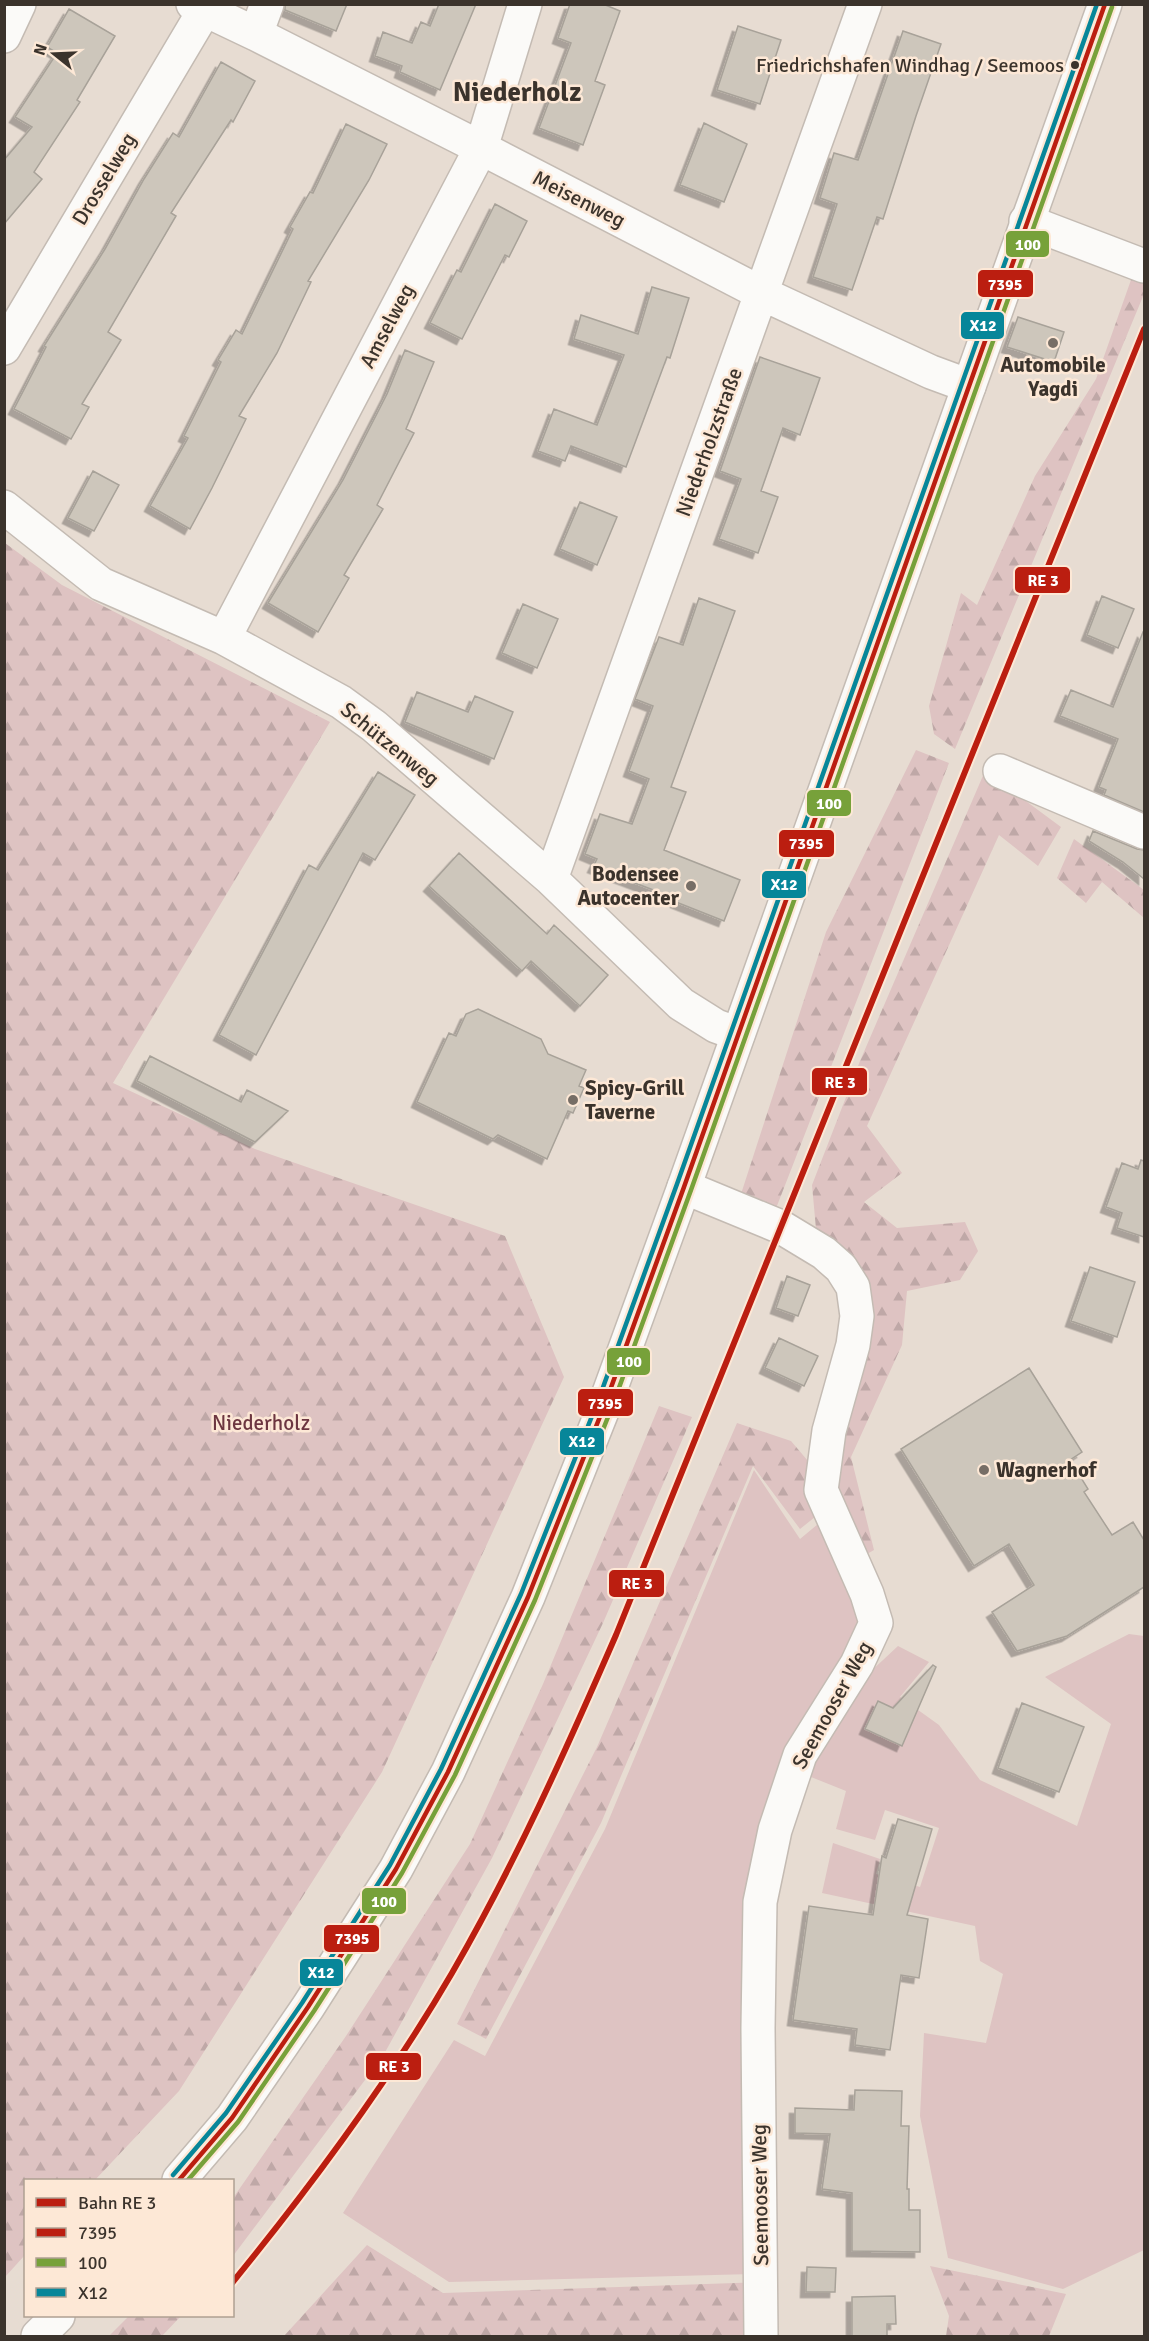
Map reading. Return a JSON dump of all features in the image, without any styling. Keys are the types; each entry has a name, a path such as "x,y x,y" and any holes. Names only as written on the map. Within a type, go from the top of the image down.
{"street":[{"path":"4,36 19,4"},
{"name":"Amselweg","path":"224,638 481,148 525,4"},
{"name":"Niederholzstraße","path":"551,879 763,294 865,4"},
{"path":"181,2179 232,2118 308,2007 396,1869 448,1772 528,1597 568,1500 684,1187 1105,4"},
{"name":"Meisenweg","path":"198,8 262,19 481,148 763,294 931,372 969,386"},
{"name":"Drosselweg","path":"4,348 198,8"},
{"path":"1026,221 1144,266"},
{"name":"Schützenweg","path":"4,507 101,584 224,638 341,702 374,726 551,879 681,1004 716,1026 738,1034"},
{"path":"1000,771 1144,832"},
{"name":"Seemooser Weg","path":"684,1187 781,1227 824,1252 841,1268 853,1287 857,1316 853,1345 829,1431 821,1490 867,1594 876,1623 857,1664 800,1755 775,1830 760,1902 758,2028 761,2337"},
{"path":"38,2337 57,2317"}],"green space":[{"path":"1132,277 1144,280 1144,294 955,749 934,734 929,706 961,593 977,605 1035,476 1096,379"},
{"name":"Niederholz","path":"5,543 62,585 330,722 113,1083 255,1149 505,1236 564,1377 382,1772 179,2091 96,2179 24,2179 24,2256 5,2277"},
{"path":"916,750 949,763 775,1211 741,1194 826,932"},
{"path":"985,771 1061,827 1038,866 999,835 867,1126 902,1173 864,1202 897,1228 965,1222 978,1251 960,1280 907,1291 902,1345 851,1457 874,1550 860,1558 832,1502 851,1261 816,1229 812,1185 860,1061"},
{"path":"1074,839 1144,890 1144,918 1102,882 1086,903 1057,878"},
{"path":"659,1406 692,1417 603,1623 492,1858 383,2056 234,2255 234,2197 346,2036 470,1844 543,1684"},
{"path":"737,1423 791,1441 814,1468 820,1513 800,1529 753,1466 601,1823 486,2039 457,2024 597,1747"},
{"path":"754,1470 800,1539 824,1519 865,1612 764,1814 752,2274 449,2282 343,2213 454,2040 485,2056 605,1829"},
{"path":"1129,1634 1144,1636 1144,2250 1063,2289 948,2258 920,2116 924,2033 986,2043 1003,1974 980,1961 975,1926 822,1893 833,1843 880,1859 876,1874 920,1887 939,1828 885,1810 875,1840 836,1829 846,1791 806,1775 853,1688 898,1646 929,1662 900,1697 939,1725 980,1780 1077,1826 1111,1724 1045,1677"},
{"path":"367,2245 443,2293 766,2282 766,2336 284,2336"},
{"path":"930,2266 1066,2294 1049,2336 946,2336 949,2316"},
{"path":"128,2317 180,2317 162,2336 109,2336"}],"building":[{"path":"285,4 347,4 336,31 285,10"},
{"path":"439,4 476,4 440,90 400,72 402,66 375,56 383,32 412,43 421,22 430,26"},
{"path":"570,4 603,4 620,11 595,81 605,85 583,145 539,128 571,43 558,38"},
{"path":"69,9 115,36 77,100 80,102 34,172 42,179 4,224 4,160 32,127 15,117 57,53 47,47"},
{"path":"738,26 781,40 760,104 717,90"},
{"path":"903,31 941,44 883,219 877,217 852,290 813,277 837,204 820,198 834,153 858,160"},
{"path":"221,62 255,81 233,122 231,120 171,213 176,216 108,332 121,340 82,404 89,407 71,439 14,409 46,347 44,346 105,249 173,133 179,137"},
{"path":"704,123 747,144 724,202 680,185"},
{"path":"346,124 387,144 369,180 308,281 311,282 277,353 239,416 246,419 190,529 150,506 188,438 184,436 221,362 218,360 236,330 242,334 293,229 290,227 310,192 313,193"},
{"path":"495,204 527,221 509,257 505,255 462,339 430,323 457,270 461,272"},
{"path":"652,287 689,298 670,358 667,357 626,467 571,446 565,461 538,451 554,409 597,425 624,355 574,339 581,315 638,334"},
{"path":"1018,317 1064,332 1054,362 1007,347"},
{"path":"405,350 434,362 406,429 414,433 377,505 383,509 344,575 349,578 318,632 268,603 343,480 387,394"},
{"path":"760,357 820,378 800,435 783,428 761,491 778,497 758,553 719,539 741,479 720,471"},
{"path":"93,471 119,485 94,531 68,518"},
{"path":"580,502 617,517 597,565 560,549"},
{"path":"1102,596 1134,609 1118,648 1087,635"},
{"path":"699,598 735,611 671,787 686,792 664,850 740,880 724,921 676,902 677,899 593,867 597,859 585,854 600,814 632,824 649,779 629,771 653,706 635,699 659,637 683,645"},
{"path":"523,604 558,619 537,668 502,653"},
{"path":"1143,632 1144,812 1104,795 1106,790 1099,787 1118,739 1060,716 1071,690 1113,707"},
{"path":"417,692 468,712 475,696 513,712 494,759 405,722"},
{"path":"378,772 415,795 375,860 363,853 256,1055 219,1035 309,865 318,870"},
{"path":"1093,831 1144,850 1144,879 1123,862 1089,841"},
{"path":"459,853 547,934 554,925 608,975 580,1006 531,961 522,971 429,886"},
{"path":"478,1009 541,1039 548,1054 586,1070 579,1086 584,1088 573,1113 568,1111 547,1159 498,1135 493,1139 417,1102 449,1033 456,1036 466,1014"},
{"path":"150,1056 241,1102 247,1090 288,1111 255,1142 137,1081"},
{"path":"1141,1160 1144,1161 1144,1237 1117,1228 1122,1213 1106,1207 1122,1163 1138,1169"},
{"path":"1090,1267 1135,1282 1117,1337 1071,1321"},
{"path":"787,1276 810,1285 798,1316 776,1308"},
{"path":"779,1338 818,1356 804,1386 765,1368"},
{"path":"1029,1368 1082,1452 1070,1460 1088,1489 1084,1492 1112,1535 1133,1522 1144,1540 1144,1587 1067,1636 1017,1651 992,1612 1034,1585 1009,1544 974,1566 901,1449"},
{"path":"933,1665 936,1667 902,1746 865,1729 878,1701 893,1708"},
{"path":"1022,1703 1084,1727 1059,1792 998,1768"},
{"path":"898,1819 932,1829 907,1915 928,1919 919,1978 901,1975 890,2050 855,2045 857,2029 793,2020 809,1906 873,1915 882,1856 886,1858"},
{"path":"855,2090 902,2091 901,2126 909,2126 907,2189 909,2189 909,2210 920,2210 920,2252 852,2251 852,2193 822,2189 830,2134 795,2133 795,2108 854,2110"},
{"path":"807,2267 836,2268 835,2292 806,2292"},
{"path":"895,2296 896,2324 887,2324 887,2337 852,2337 852,2297"}],"transit line":[{"name":"X12","path":"173,2175 226,2113 302,2003 390,1865 441,1769 521,1594 598,1401 677,1184 1097,4"},
{"name":"7395","path":"180,2179 232,2118 308,2007 396,1869 448,1772 528,1597 605,1404 684,1187 1105,4"},
{"name":"100","path":"189,2179 238,2122 314,2011 402,1873 455,1775 535,1600 612,1407 691,1190 1112,7"},
{"path":"234,2280 291,2209 402,2054 475,1932 559,1764 616,1635 1144,329"}],"place":[{"name":"Friedrichshafen Windhag / Seemoos","path":"1075,65"},
{"name":"Automobile Yagdi","path":"1053,343"},
{"name":"Bodensee Autocenter","path":"691,886"},
{"name":"Spicy-Grill Taverne","path":"573,1100"},
{"name":"Wagnerhof","path":"984,1470"}],"district":[{"name":"Niederholz","path":"517,92"}]}
